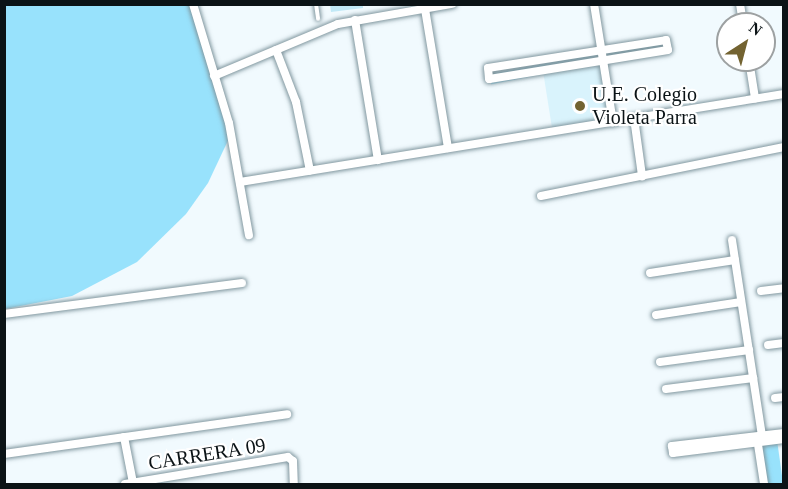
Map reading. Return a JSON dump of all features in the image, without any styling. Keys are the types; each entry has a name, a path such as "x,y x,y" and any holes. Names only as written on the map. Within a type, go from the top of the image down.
{"street":[{"path":"192,4 229,123 249,235"},
{"path":"214,76 355,20 452,4"},
{"path":"594,4 613,122"},
{"path":"425,9 448,148"},
{"path":"355,20 378,160"},
{"path":"666,40 668,50 489,79 488,68 602,50 666,40"},
{"path":"276,50 296,102 310,171"},
{"path":"751,72 755,99"},
{"path":"240,182 783,94"},
{"path":"634,118 642,176"},
{"path":"541,196 783,147"},
{"path":"732,240 753,378 764,484"},
{"path":"650,273 735,260"},
{"path":"4,314 242,283"},
{"path":"761,291 783,288"},
{"path":"656,315 741,302"},
{"path":"768,345 783,343"},
{"path":"660,362 749,350"},
{"path":"666,388 753,378"},
{"path":"4,454 287,414"},
{"path":"783,433 759,438 673,453 672,446 759,438 783,439"},
{"path":"124,437 129,484"},
{"name":"CARRERA 09","path":"129,484 288,458 293,461 294,484"}],"lane":[{"path":"316,4 318,19"}],"shaded area":[{"path":"4,5 193,5 232,132 208,183 186,214 137,262 72,296 5,309"},
{"path":"666,40 668,50 491,84 489,74"},
{"name":"U.E. Colegio Violeta Parra","path":"603,60 613,122 553,132 543,70"},
{"path":"777,440 783,484 763,484 757,443"}],"building":[{"path":"330,4 363,4 363,8 331,12"}],"place":[{"name":"U.E. Colegio Violeta Parra","path":"580,106"}]}
